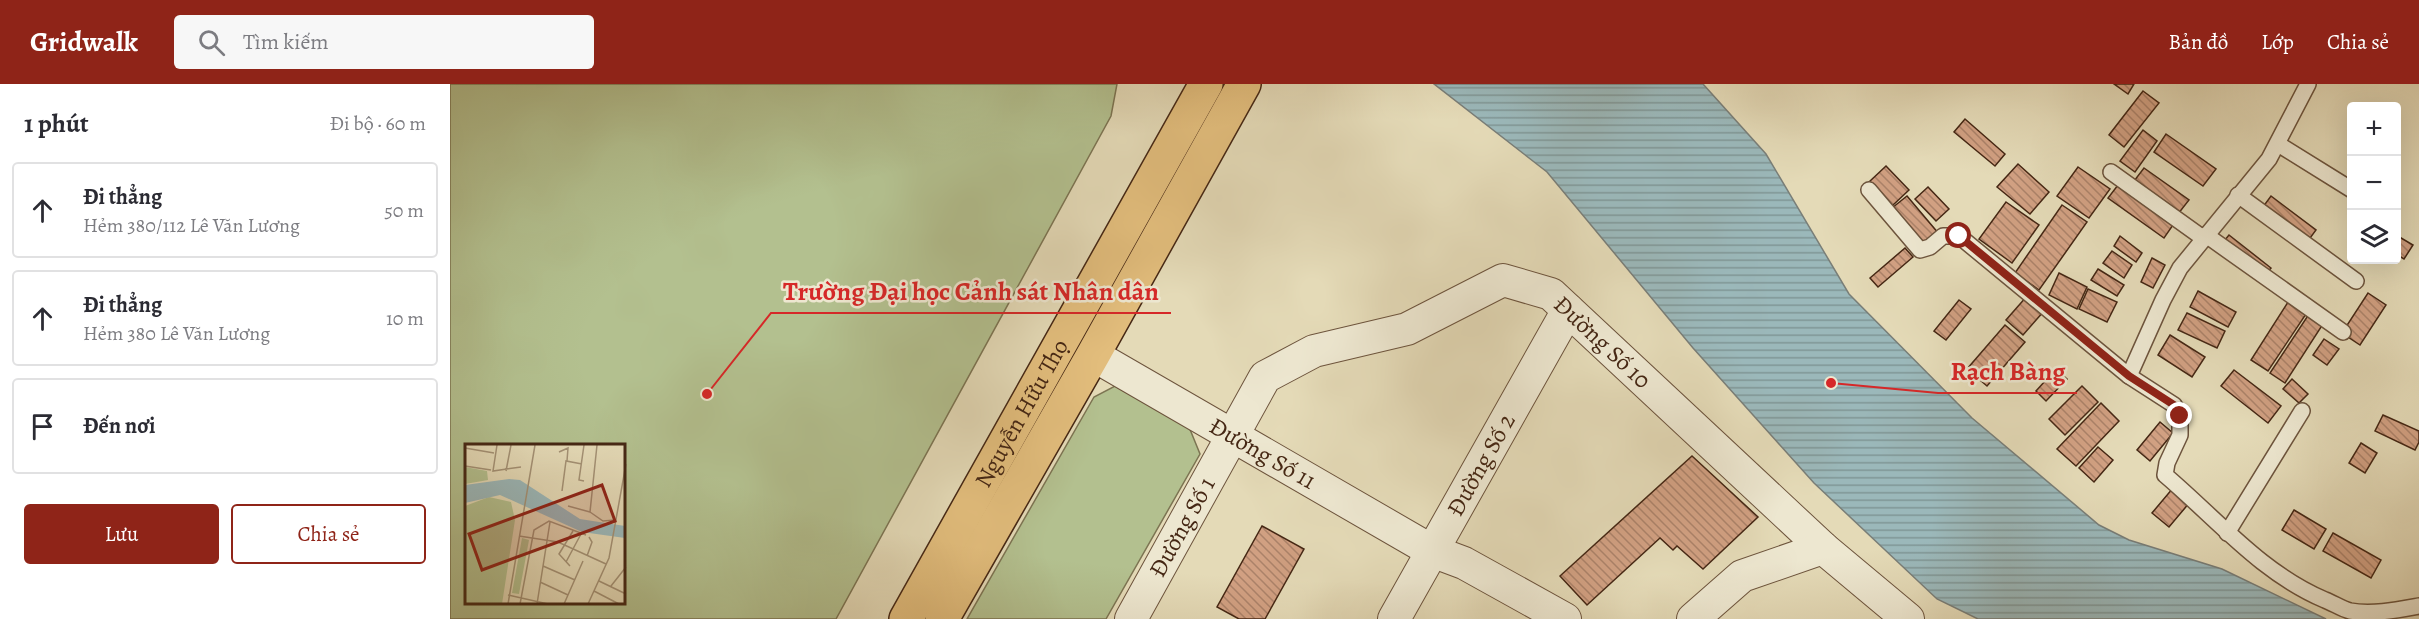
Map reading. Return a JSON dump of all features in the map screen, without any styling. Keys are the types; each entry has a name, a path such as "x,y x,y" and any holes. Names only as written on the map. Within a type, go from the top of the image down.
{"main road":[{"name":"Nguyễn Hữu Thọ","path":"906,619 1206,84"},
{"name":"Nguyễn Hữu Thọ","path":"942,619 1244,84"}],"street":[{"name":"Đường Số 10","path":"1234,436 1265,377 1314,351 1407,329 1503,280 1551,294 1823,548"},
{"name":"Đường Số 2","path":"1394,619 1568,310"},
{"name":"Đường Số 11","path":"1093,355 1432,551 1464,563 1565,619"},
{"name":"Đường Số 1","path":"1131,619 1234,436"},
{"path":"1693,619 1742,576 1823,548 1908,619"}],"lane":[{"path":"2129,376 2163,300 2181,268 2269,159 2308,84"},
{"path":"2278,144 2347,187"},
{"path":"2111,172 2343,332"},
{"path":"1869,190 1920,250 1930,247 1942,236 1959,236 2129,376 2174,405 2180,416 2180,435 2167,463 2165,475 2207,511 2227,533 2284,579 2350,611 2387,612 2419,606"},
{"path":"2238,195 2356,281"},
{"path":"2227,533 2302,411"}],"green space":[{"path":"450,84 1117,84 1111,116 836,619 450,619"},
{"path":"1115,386 1189,427 1200,454 1106,619 967,619 1094,397"}],"water":[{"path":"1434,84 1703,84 1766,154 1849,294 1972,418 2099,525 2129,540 2222,569 2326,619 1978,619 1937,599 1814,483 1693,348 1547,172"}],"building":[{"path":"2114,84 2134,84 2128,94"},
{"path":"2143,91 2159,103 2124,147 2109,135"},
{"path":"1965,119 2005,154 1995,166 1954,132"},
{"path":"2143,130 2157,141 2135,172 2120,161"},
{"path":"2166,134 2216,169 2203,186 2154,152"},
{"path":"2018,164 2049,192 2030,214 1997,187"},
{"path":"1886,166 1909,190 1892,206 1869,182"},
{"path":"2078,167 2110,189 2089,218 2057,196"},
{"path":"2144,168 2189,200 2178,214 2134,181"},
{"path":"2118,185 2173,225 2164,238 2108,198"},
{"path":"1928,187 1949,209 1936,221 1915,199"},
{"path":"1907,196 1939,234 1924,247 1892,208"},
{"path":"2271,196 2316,230 2302,249 2257,215"},
{"path":"2006,202 2039,225 2012,263 1979,239"},
{"path":"2062,205 2087,222 2039,290 2015,273"},
{"path":"2229,235 2271,268 2262,279 2220,246"},
{"path":"2120,236 2142,253 2136,262 2114,246"},
{"path":"2401,238 2413,245 2404,259 2401,257"},
{"path":"1905,248 1913,257 1878,287 1870,278"},
{"path":"2112,251 2132,265 2124,278 2103,263"},
{"path":"2152,258 2165,265 2153,288 2141,282"},
{"path":"2098,269 2124,285 2117,296 2091,280"},
{"path":"2059,273 2087,287 2077,309 2049,295"},
{"path":"2088,289 2117,302 2107,322 2079,309"},
{"path":"2198,291 2236,312 2228,327 2190,307"},
{"path":"2368,293 2386,305 2360,345 2342,333"},
{"path":"2027,296 2044,311 2023,335 2006,320"},
{"path":"2290,299 2308,311 2268,371 2251,360"},
{"path":"1959,300 1971,309 1946,340 1934,331"},
{"path":"2187,313 2225,331 2217,348 2178,330"},
{"path":"2309,314 2323,324 2285,383 2270,373"},
{"path":"2005,325 2025,342 1987,386 1967,369"},
{"path":"2170,335 2205,357 2192,377 2158,355"},
{"path":"2324,339 2339,349 2327,365 2313,355"},
{"path":"2056,369 2067,379 2046,401 2036,391"},
{"path":"2234,370 2281,406 2268,423 2221,386"},
{"path":"2292,379 2308,394 2299,403 2283,389"},
{"path":"2082,386 2098,402 2065,435 2049,419"},
{"path":"2101,403 2119,421 2076,466 2057,449"},
{"path":"2383,415 2419,431 2419,442 2415,450 2375,431"},
{"path":"2160,422 2173,433 2150,461 2137,450"},
{"path":"2361,443 2377,453 2365,473 2349,463"},
{"path":"2098,447 2113,460 2094,482 2079,468"},
{"path":"1692,456 1758,517 1703,569 1677,546 1673,550 1660,538 1587,605 1560,576"},
{"path":"2173,488 2190,502 2169,527 2152,513"},
{"path":"2294,510 2326,529 2314,549 2282,530"},
{"path":"1262,526 1304,549 1265,619 1239,619 1217,607"},
{"path":"2333,533 2381,560 2371,578 2323,551"}],"place":[{"name":"Rạch Bàng","path":"1831,383"},
{"name":"Trường Đại học Cảnh sát Nhân dân","path":"707,394"}],"route":[{"path":"1959,236 2129,376 2174,405 2180,416"}]}
